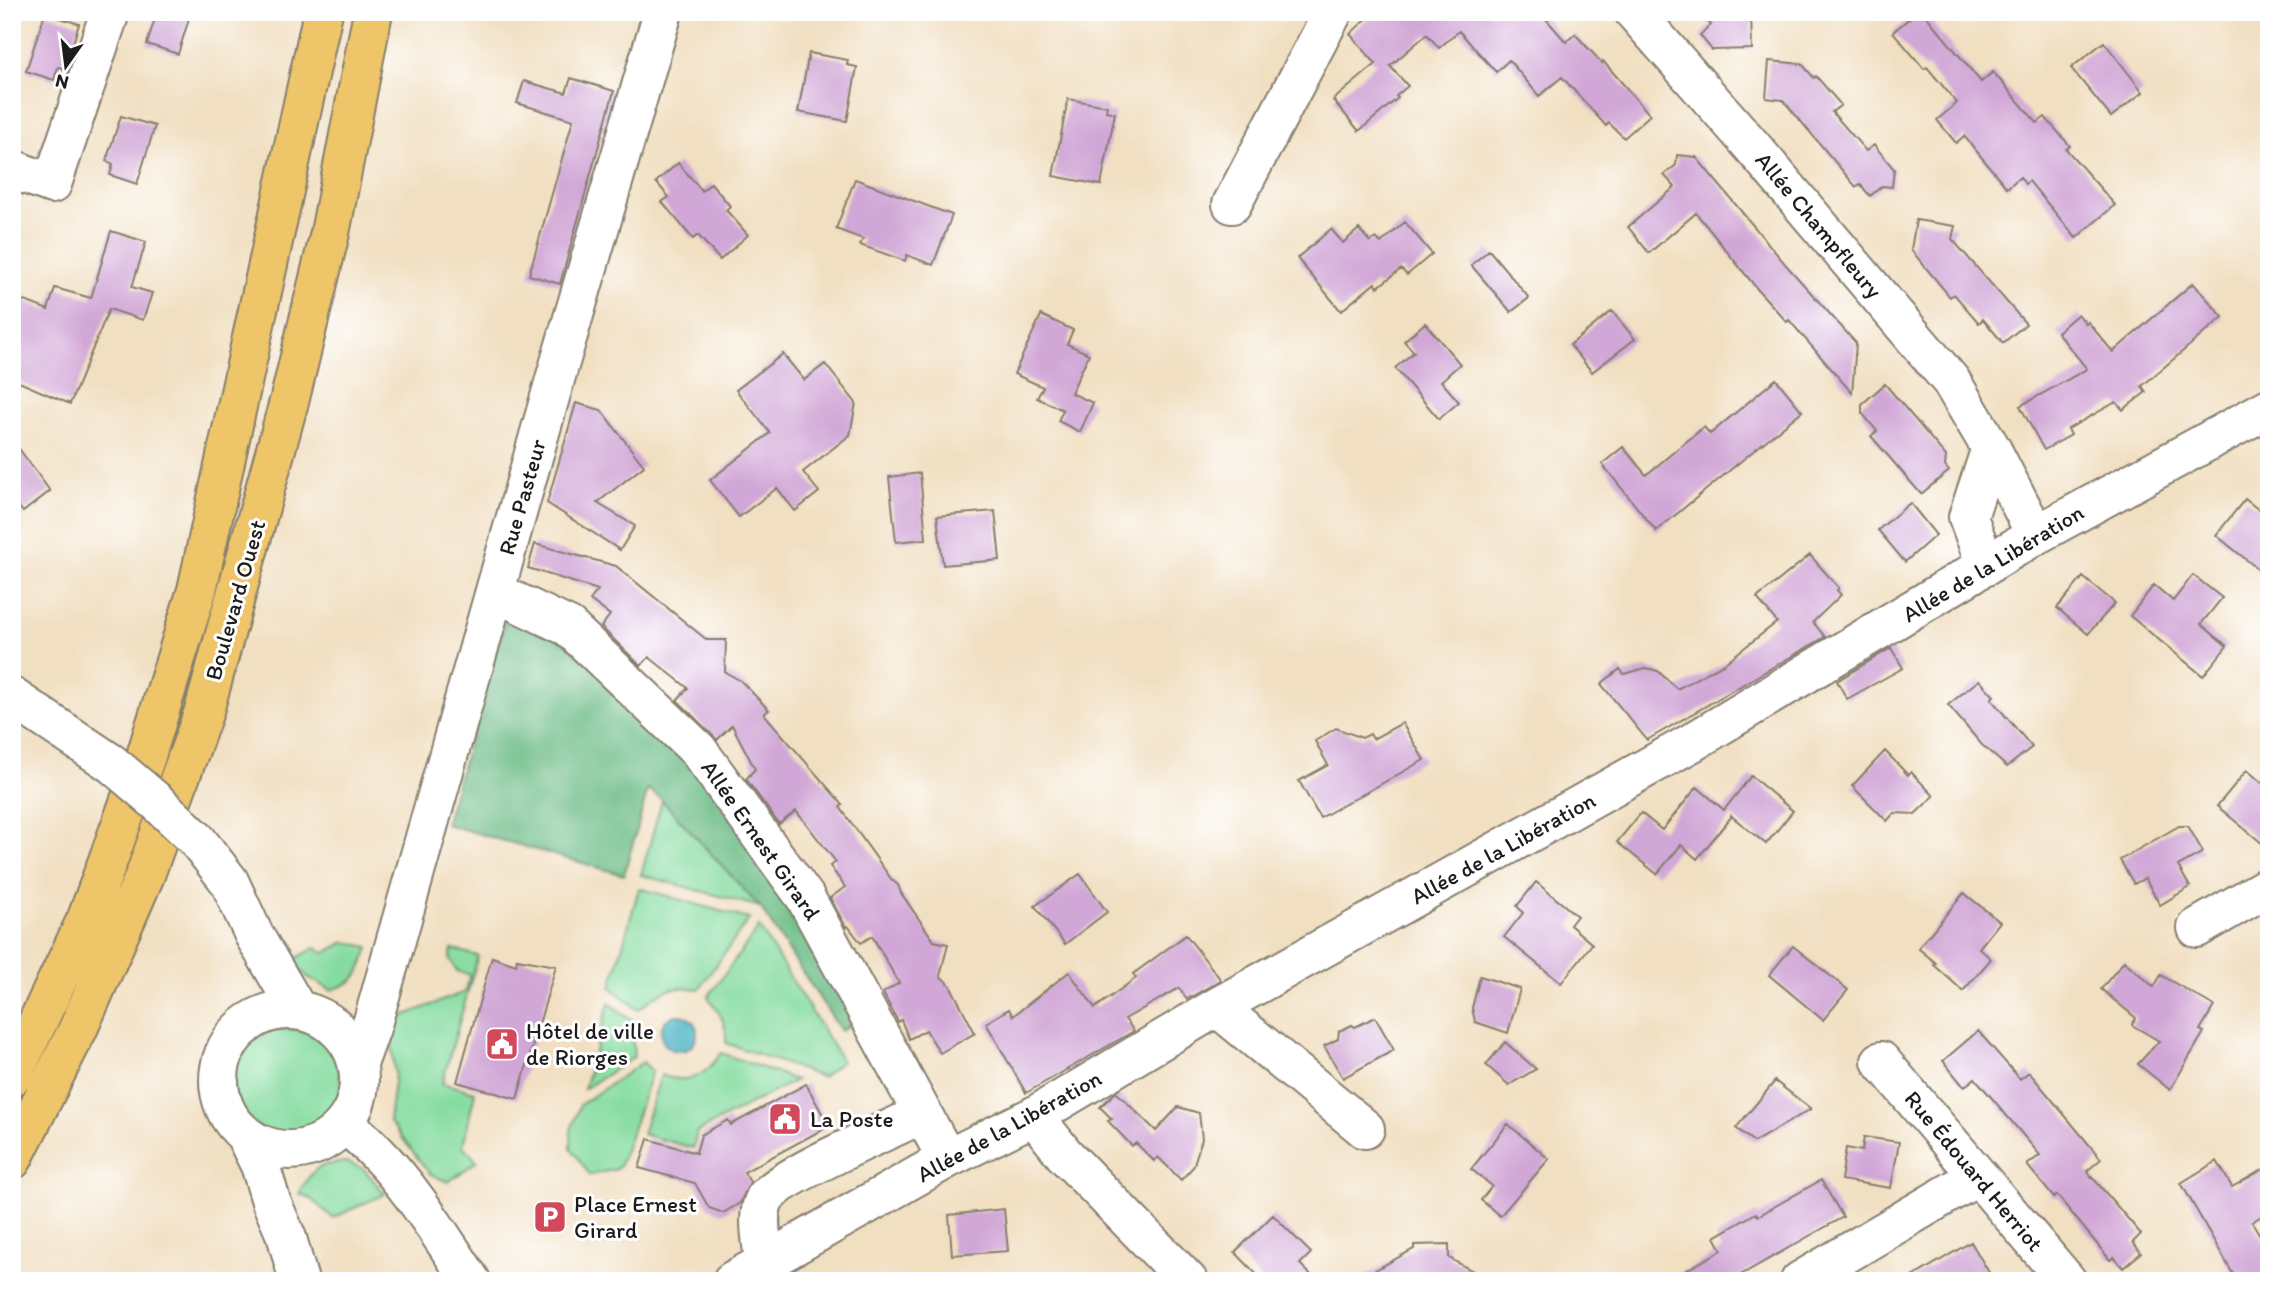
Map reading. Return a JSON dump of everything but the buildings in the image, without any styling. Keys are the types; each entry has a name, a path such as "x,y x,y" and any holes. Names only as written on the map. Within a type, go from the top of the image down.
{"main road":[{"name":"Boulevard Ouest","path":"12,1076 87,918 145,759 197,590 323,12"},
{"name":"Boulevard Ouest","path":"12,1160 78,1029 145,874 204,711 290,398 330,233 373,12"},
{"path":"330,233 370,121 397,12"}],"street":[{"path":"12,169 52,184 110,12"},
{"name":"Rue Pasteur","path":"358,1064 384,984 556,376 663,12"},
{"path":"1231,204 1333,12"},
{"name":"Allée Champfleury","path":"1634,12 1760,155 1951,381 1991,449 2036,535"},
{"name":"Allée de la Libération","path":"748,1272 947,1159 1034,1116 1217,1007 1692,743 2036,535 2262,421"},
{"path":"1986,566 1968,517 1991,449"},
{"name":"Allée Ernest Girard","path":"495,592 569,627 698,750 805,897 947,1159"},
{"path":"12,697 111,763 197,840 229,881 254,935 310,1014 346,1038 358,1064 359,1089 356,1102 344,1124 331,1136 306,1148 293,1150 267,1147 244,1135"},
{"path":"2197,928 2269,886"},
{"path":"248,1022 254,975 254,935"},
{"path":"299,1281 287,1238 271,1201 260,1165 222,1103 218,1078 224,1052 238,1031 263,1014 280,1010 310,1014 365,1001 384,984"},
{"path":"1217,1007 1366,1129"},
{"name":"Rue Édouard Herriot","path":"1881,1061 2067,1281"},
{"path":"748,1272 761,1209 766,1198 776,1188 802,1172 922,1114"},
{"path":"1034,1116 1064,1154 1188,1281"},
{"path":"344,1124 376,1151 429,1217 471,1281"},
{"path":"287,1238 290,1200 306,1148"},
{"path":"1800,1281 1978,1176"}],"green space":[{"path":"506,617 562,640 693,755 864,1015 841,1031 760,907 662,800 648,789 624,875 445,824"},
{"path":"662,800 760,907 641,875"},
{"path":"639,888 749,919 699,989 680,988 666,991 638,1010 611,987"},
{"path":"759,927 842,1061 822,1077 726,1043 722,1018 708,997"},
{"path":"345,942 369,947 357,976 341,987 331,990 309,978 290,962 315,948 325,953"},
{"path":"452,949 478,956 442,1083 475,1092 463,1146 477,1161 448,1182 430,1174 389,1121 395,1074 391,1041 400,1017 465,992 470,975 457,971 450,959"},
{"path":"609,1003 635,1022 632,1034 634,1057 584,1089"},
{"path":"287,1029 307,1033 325,1044 336,1062 340,1082 336,1102 325,1120 307,1131 287,1135 267,1131 249,1120 238,1102 234,1082 238,1062 249,1044 267,1033"},
{"path":"721,1053 796,1080 697,1132 693,1148 642,1134 661,1075 680,1079 696,1077 709,1068"},
{"path":"643,1062 652,1071 620,1165 616,1169 590,1175 571,1148 571,1130 580,1105"},
{"path":"347,1162 364,1169 385,1194 333,1218 311,1199 299,1194 317,1169 329,1164"}],"water":[{"path":"679,1015 691,1021 697,1033 691,1045 679,1051 667,1045 661,1033 667,1021"}],"place":[{"name":"Hôtel de ville de Riorges","path":"502,1044"},
{"name":"La Poste","path":"785,1119"},
{"name":"Place Ernest Girard","path":"550,1217"}]}
